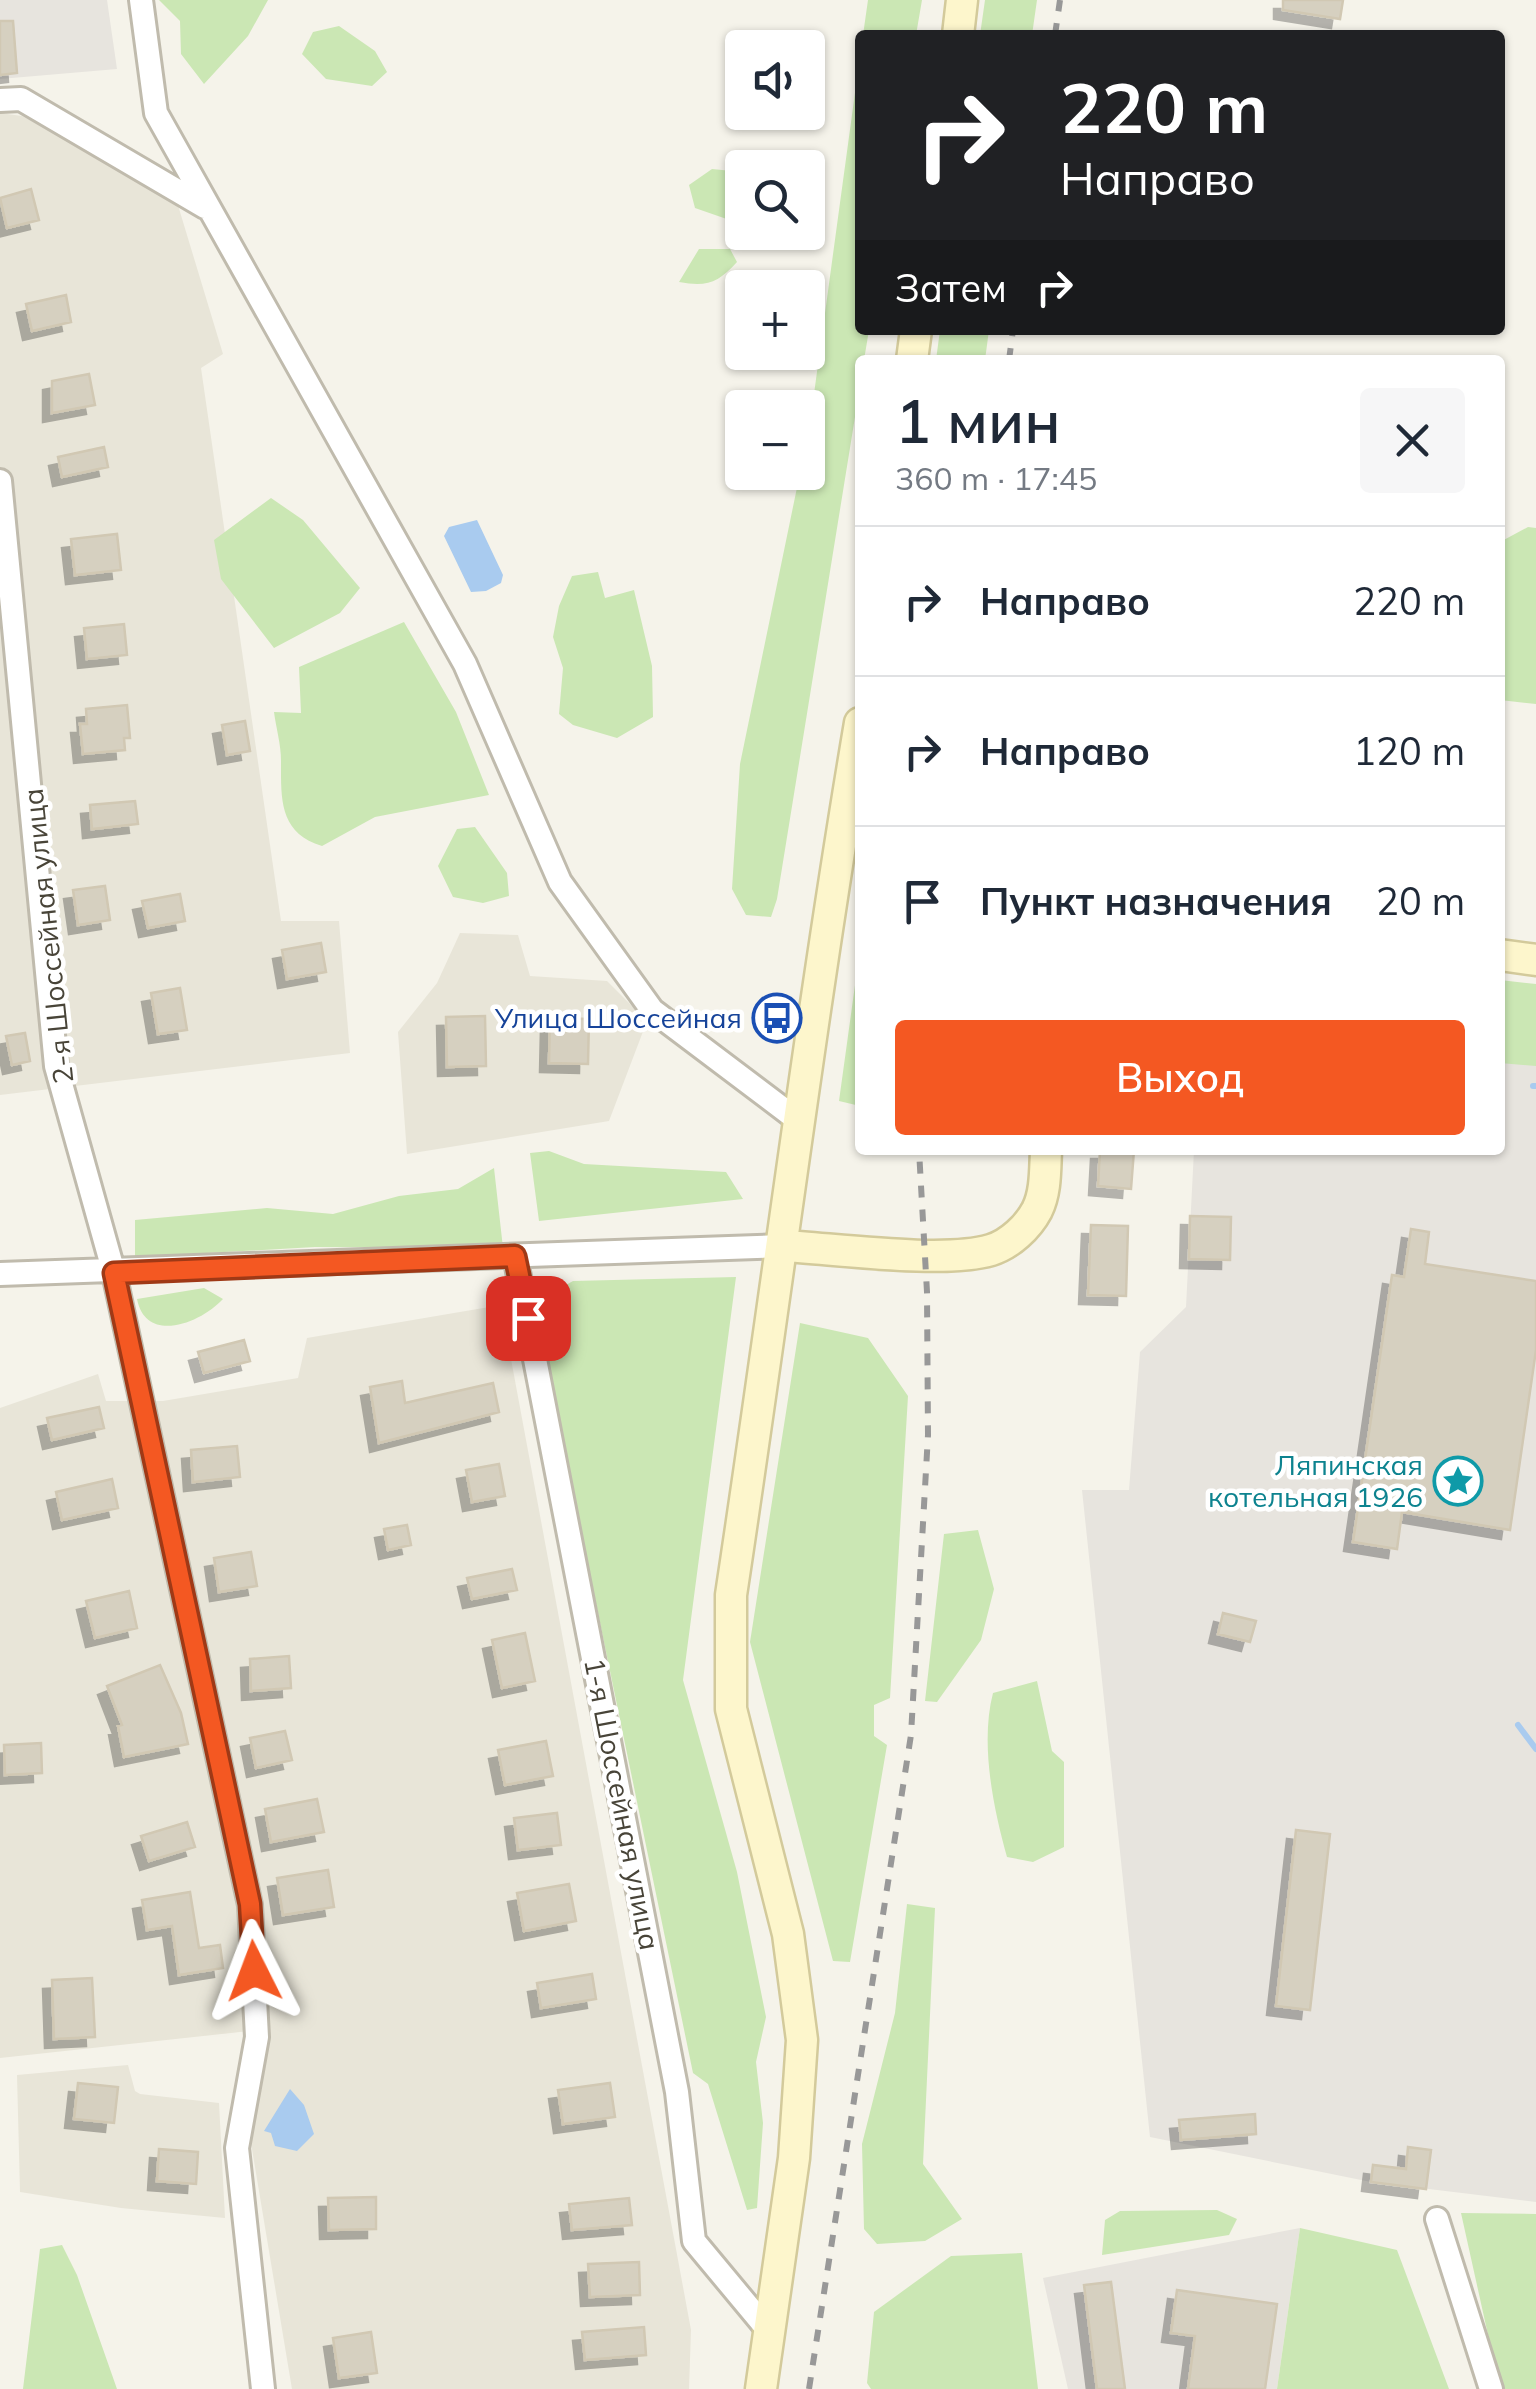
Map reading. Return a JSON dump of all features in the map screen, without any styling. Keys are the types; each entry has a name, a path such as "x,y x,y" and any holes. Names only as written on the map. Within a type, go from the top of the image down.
{"main road":[{"path":"959,30 962,0"},
{"path":"761,2389 794,2158 802,2040 788,1934 731,1709 731,1595 855,756"},
{"path":"1505,956 1536,960"},
{"path":"784,1246 926,1255 992,1250 1018,1234 1037,1210 1044,1192 1046,1155"}],"street":[{"path":"141,0 156,113 465,664 560,882 652,1010 799,1121"},
{"path":"0,100 21,98 208,208"},
{"name":"2-я Шоссейная улица","path":"0,480 56,1066 114,1273 250,1904 257,2037 236,2148 262,2389"},
{"path":"0,1274 114,1273 784,1246"},
{"name":"1-я Шоссейная улица","path":"515,1256 677,2092 694,2241 768,2330"},
{"path":"1437,2219 1492,2389"}],"shaded area":[{"path":"0,0 107,0 117,69 0,79"},
{"path":"0,113 22,116 88,147 177,202 223,354 201,368 281,921 339,921 350,1053 0,1095"},
{"path":"460,933 518,935 530,976 607,981 647,1021 609,1121 407,1154 398,1032 437,983"},
{"path":"1505,1015 1536,1018 1536,2202 1371,2182 1150,2137 1082,1490 1129,1490 1140,1352 1186,1307 1194,1155 1505,1155"},
{"path":"501,1305 691,2330 689,2389 292,2389 249,2131 268,2029 0,2058 0,1408 98,1374 106,1401 163,1401 298,1378 307,1338"},
{"path":"128,2065 135,2091 140,2094 219,2103 225,2218 121,2208 20,2192 17,2075"},
{"path":"1300,2228 1277,2389 1068,2389 1043,2278"}],"green space":[{"path":"159,0 268,0 248,36 204,84 181,54 180,21"},
{"path":"868,0 922,0 917,30 864,30"},
{"path":"985,0 1037,0 1033,30 981,30"},
{"path":"339,26 375,51 387,72 372,86 326,79 302,54 313,32"},
{"path":"855,93 855,335 868,335 865,355 855,355 855,417 771,917 746,915 732,889 740,764 796,490 825,490 825,390 815,390 817,370 825,370 825,313"},
{"path":"712,169 725,170 725,218 695,208 689,185"},
{"path":"699,249 731,250 737,262 711,282 679,282"},
{"path":"939,335 988,335 986,355 937,355"},
{"path":"271,498 303,520 360,588 340,613 274,648 221,579 214,540"},
{"path":"1528,527 1536,528 1536,704 1505,701 1505,539"},
{"path":"598,572 605,598 634,590 652,666 653,717 617,738 573,725 559,714 563,668 553,637 559,606 572,576"},
{"path":"404,622 456,712 489,795 375,817 322,846 297,833 285,813 274,712 301,713 299,667"},
{"path":"475,827 507,873 509,896 483,903 453,897 438,866 457,829"},
{"path":"1505,981 1536,984 1536,1066 1505,1063"},
{"path":"855,985 855,1105 839,1101"},
{"path":"549,1151 584,1164 726,1172 743,1199 539,1221 530,1153"},
{"path":"494,1168 503,1248 315,1247 135,1257 135,1220 267,1208 333,1214 399,1196 458,1189"},
{"path":"736,1277 683,1680 737,1872 766,2017 756,2062 763,2123 757,2208 747,2210 708,2084 693,2073 534,1303 573,1281"},
{"path":"204,1288 223,1299 202,1316 175,1325 151,1322 142,1313 137,1299"},
{"path":"800,1323 868,1338 908,1396 890,1698 874,1705 874,1736 887,1745 850,1962 833,1961 750,1642"},
{"path":"978,1530 994,1589 981,1640 937,1702 925,1701 944,1534"},
{"path":"1037,1681 1052,1751 1064,1762 1064,1847 1033,1862 1007,1857 993,1796 988,1733 993,1693"},
{"path":"907,1904 935,1908 923,2164 962,2219 925,2241 877,2244 864,2229 862,2144 895,2013"},
{"path":"1217,2210 1237,2219 1229,2235 1102,2255 1105,2220 1120,2211"},
{"path":"1461,2213 1536,2214 1536,2389 1500,2389"},
{"path":"1300,2228 1397,2250 1449,2389 1277,2389"},
{"path":"62,2245 77,2275 117,2389 23,2389 40,2249"},
{"path":"1022,2253 1038,2389 871,2389 867,2383 874,2312 951,2256"}],"water":[{"path":"477,520 503,575 501,583 486,591 471,592 444,536 449,527"},
{"path":"290,2089 304,2105 314,2134 297,2151 275,2146 271,2133 264,2131"}],"building":[{"path":"1283,0 1343,0 1340,19 1283,10"},
{"path":"0,21 13,21 17,73 0,75"},
{"path":"31,189 39,220 7,228 0,198"},
{"path":"66,295 71,322 32,331 26,304"},
{"path":"89,374 95,405 52,413 52,381"},
{"path":"104,447 108,467 62,477 58,457"},
{"path":"117,534 121,570 75,575 71,539"},
{"path":"124,624 127,655 87,659 84,628"},
{"path":"127,705 130,738 124,738 125,750 83,754 80,724 87,724 86,709"},
{"path":"245,721 250,751 227,755 222,725"},
{"path":"135,801 138,824 92,829 90,805"},
{"path":"105,886 110,920 78,925 73,890"},
{"path":"180,894 185,921 148,928 142,901"},
{"path":"321,943 326,972 287,979 282,950"},
{"path":"180,988 187,1030 158,1034 151,993"},
{"path":"485,1016 486,1066 447,1067 446,1017"},
{"path":"550,1018 589,1019 588,1064 549,1063"},
{"path":"25,1033 30,1061 12,1065 6,1036"},
{"path":"1100,1155 1134,1155 1131,1189 1098,1186"},
{"path":"1190,1216 1231,1217 1230,1260 1189,1259"},
{"path":"1091,1225 1128,1226 1126,1296 1088,1295"},
{"path":"1411,1229 1429,1232 1425,1264 1536,1281 1536,1350 1510,1530 1402,1512 1397,1549 1353,1542 1392,1275 1404,1277"},
{"path":"244,1340 250,1361 204,1373 198,1352"},
{"path":"402,1381 405,1403 493,1383 499,1412 379,1443 370,1387"},
{"path":"99,1407 104,1428 52,1440 47,1418"},
{"path":"237,1446 240,1477 193,1482 191,1450"},
{"path":"499,1464 505,1496 472,1502 466,1470"},
{"path":"112,1479 118,1508 62,1520 56,1492"},
{"path":"407,1525 411,1545 388,1550 384,1529"},
{"path":"251,1552 257,1586 219,1592 214,1558"},
{"path":"512,1569 517,1590 472,1599 467,1578"},
{"path":"129,1591 137,1628 95,1638 86,1601"},
{"path":"1223,1613 1256,1621 1250,1642 1218,1634"},
{"path":"525,1633 535,1681 502,1688 492,1640"},
{"path":"289,1656 291,1688 251,1691 250,1659"},
{"path":"160,1665 181,1713 188,1744 124,1757 118,1726 122,1725 107,1686"},
{"path":"285,1731 292,1760 256,1768 250,1738"},
{"path":"546,1741 553,1776 505,1785 498,1750"},
{"path":"41,1743 42,1773 5,1775 4,1745"},
{"path":"317,1799 324,1832 271,1842 265,1809"},
{"path":"557,1813 561,1845 518,1850 514,1818"},
{"path":"187,1822 195,1847 149,1861 141,1836"},
{"path":"1296,1830 1330,1834 1310,2010 1276,2006"},
{"path":"328,1870 334,1907 283,1915 277,1878"},
{"path":"569,1884 576,1921 524,1931 517,1893"},
{"path":"190,1892 199,1948 220,1945 223,1968 179,1975 172,1926 147,1930 142,1900"},
{"path":"592,1974 596,1999 541,2008 537,1983"},
{"path":"92,1978 95,2037 54,2039 52,1980"},
{"path":"78,2083 118,2087 114,2123 74,2119"},
{"path":"610,2083 615,2117 563,2124 558,2090"},
{"path":"1255,2114 1256,2134 1181,2140 1179,2120"},
{"path":"1408,2147 1431,2150 1426,2189 1371,2182 1373,2165 1406,2169"},
{"path":"159,2149 198,2152 196,2184 157,2181"},
{"path":"376,2197 376,2229 329,2230 328,2198"},
{"path":"629,2198 632,2225 572,2230 569,2204"},
{"path":"639,2262 640,2295 590,2297 588,2264"},
{"path":"1111,2282 1125,2389 1097,2389 1084,2285"},
{"path":"1177,2290 1277,2304 1265,2389 1188,2389 1195,2336 1171,2333"},
{"path":"644,2327 646,2355 585,2360 582,2332"},
{"path":"371,2332 377,2373 339,2378 333,2338"}],"waterway":[{"path":"1518,1725 1536,1749"}],"railway":[{"path":"1056,30 1060,0"},
{"path":"1010,355 1012,335"},
{"path":"809,2389 911,1735 928,1435 927,1292 919,1155"}],"place":[{"name":"Улица Шоссейная","path":"777,1018"},
{"name":"Ляпинская котельная 1926","path":"1458,1481"}],"route":[{"path":"254,1971 250,1904 188,1598 114,1273 515,1256 528,1318"}]}
